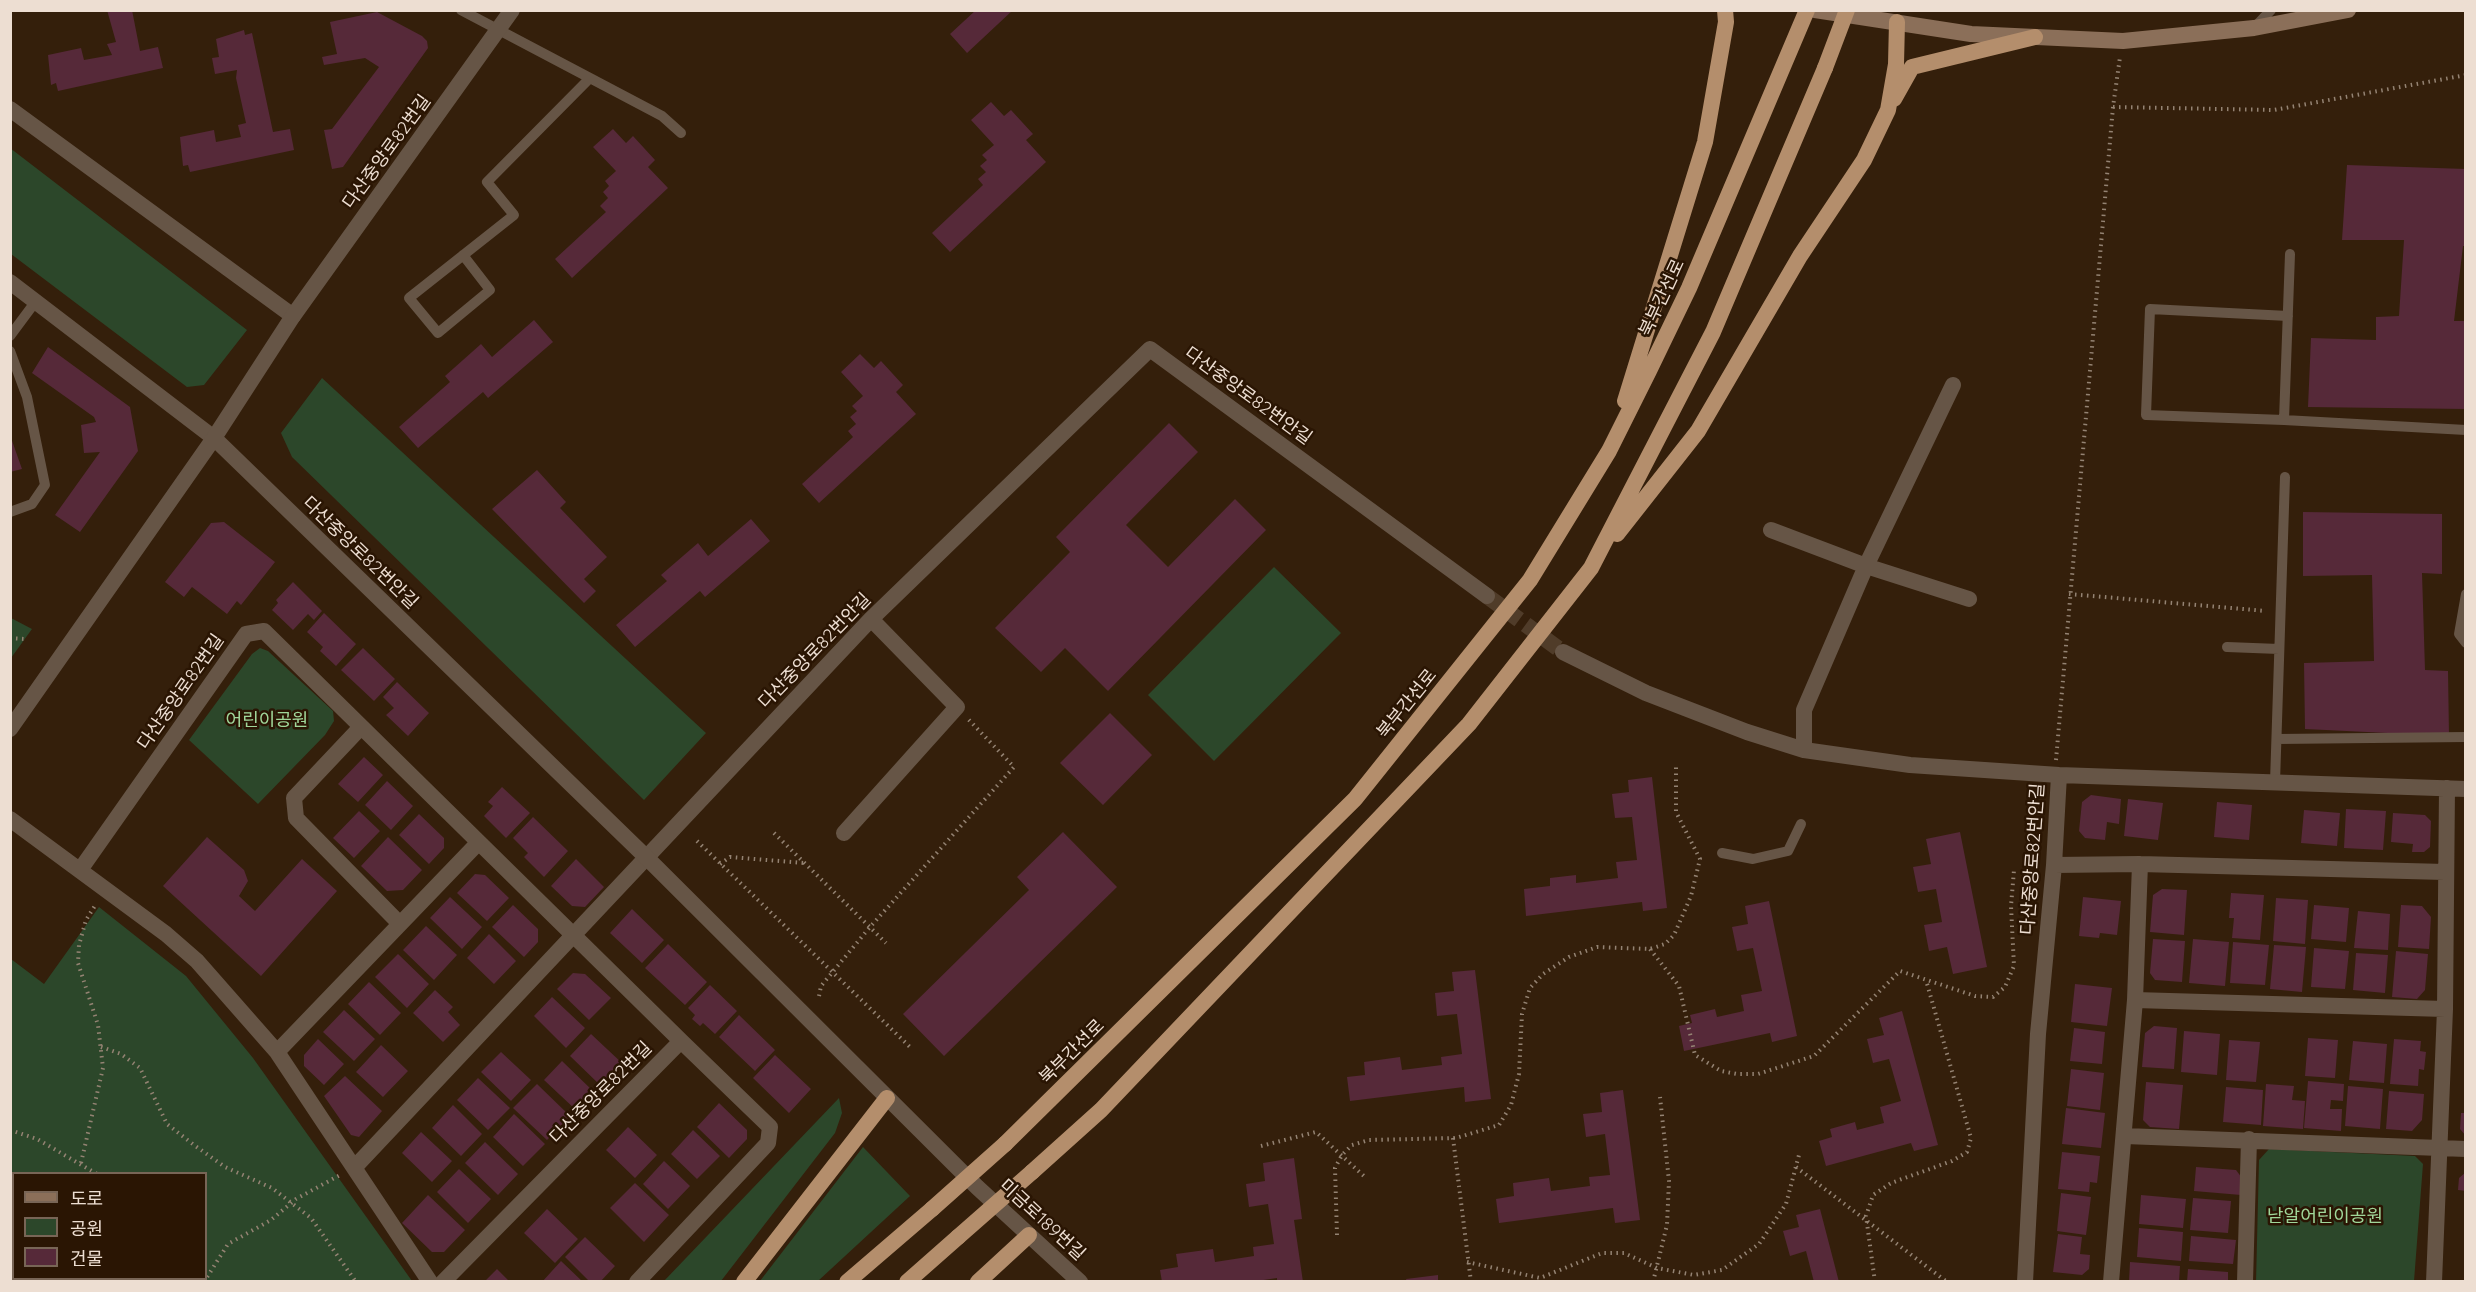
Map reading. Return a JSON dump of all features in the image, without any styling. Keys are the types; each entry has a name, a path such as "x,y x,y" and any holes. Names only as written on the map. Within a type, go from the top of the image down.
{"highway":[{"path":"1609,451 1705,142 1726,22 1725,10"},
{"name":"북부간선로","path":"847,1281 1005,1144 1355,799 1530,580 1609,451 1689,288 1807,10"},
{"path":"1591,568 1713,333 1825,68 1847,10"},
{"path":"1888,110 1896,64 1897,22"},
{"path":"907,1281 1101,1110 1469,724 1698,431 1800,256 1864,160 1912,67 2035,37"},
{"path":"744,1281 887,1098"},
{"path":"978,1281 1029,1235"}],"main road":[{"path":"1815,10 1971,34 2123,41 2254,28 2348,10"}],"street":[{"name":"다산중앙로82번길","path":"10,729 214,438 292,316 512,10"},
{"path":"10,109 292,316"},
{"path":"10,282 214,438"},
{"name":"다산중앙로82번안길","path":"214,438 647,858 871,619 1150,349 1487,596"},
{"path":"1804,750 1803,710 1866,566 1953,385"},
{"path":"1771,530 1866,566 1969,599"},
{"path":"844,833 957,707 871,619"},
{"name":"다산중앙로82번길","path":"80,870 246,634 264,631 681,1041 443,1281"},
{"name":"다산중앙로82번안길","path":"1563,652 1646,693 1747,732 1804,750 1910,765 2059,775 2054,865 2038,1034 2025,1281"},
{"path":"361,727 294,798 296,818 400,924"},
{"path":"2059,775 2466,789"},
{"path":"2434,1281 2445,1009 2447,788"},
{"path":"10,819 80,870 197,962 277,1052 430,1281"},
{"path":"277,1052 478,843"},
{"path":"354,1168 571,934 647,858"},
{"name":"미금로189번길","path":"647,858 977,1187 1080,1281"},
{"path":"2111,1281 2126,1136 2135,1000 2140,864"},
{"path":"2054,865 2140,864 2445,873"},
{"path":"2135,1000 2445,1009"},
{"path":"637,1281 768,1143 770,1127 681,1041"},
{"path":"2126,1136 2466,1149"},
{"path":"2245,1281 2248,1139"}],"lane":[{"path":"461,10 498,32 662,116 681,133"},
{"path":"2254,28 2271,10"},
{"path":"463,255 490,290 438,333 409,298 463,255 514,215 486,182 589,79"},
{"path":"2284,420 2290,254"},
{"path":"13,328 36,301"},
{"path":"2288,316 2150,309 2146,415 2466,430"},
{"path":"10,351 27,397 45,484 32,504 10,512"},
{"path":"2276,782 2285,477"},
{"path":"2466,594 2460,634 2466,643"},
{"path":"2227,647 2280,649"},
{"path":"2277,739 2466,737"},
{"path":"1722,853 1753,859 1788,851 1801,824"}],"path":[{"path":"2059,775 2055,752 2114,107 2123,41"},
{"path":"2114,107 2274,110 2466,75"},
{"path":"2069,594 2266,611"},
{"path":"10,638 25,639"},
{"path":"819,996 822,986 870,927 1014,767 957,707"},
{"path":"1337,1235 1335,1168 1342,1155 1352,1144 1369,1140 1453,1138 1478,1134 1499,1125 1510,1105 1518,1074 1522,1014 1530,988 1544,974 1569,957 1597,947 1650,949 1665,944 1674,934 1691,896 1700,859 1676,812 1676,766"},
{"path":"774,833 886,943"},
{"path":"697,841 911,1048"},
{"path":"720,864 730,857 805,863"},
{"path":"1650,949 1679,986 1695,1055 1721,1071 1758,1074 1815,1056 1900,971 1975,996 1993,997 2006,987 2014,966 2011,906 2014,870"},
{"path":"81,1163 103,1068 98,1025 78,963 79,945 86,920 106,890"},
{"path":"1875,1281 1867,1222 1873,1195 1891,1183 1952,1161 1967,1152 1971,1138 1926,979"},
{"path":"100,1047 121,1054 140,1068 167,1124 225,1167 272,1188 311,1218 356,1281"},
{"path":"1653,1281 1667,1225 1669,1181 1660,1097"},
{"path":"10,1130 37,1139 96,1172"},
{"path":"1261,1146 1316,1132 1366,1178"},
{"path":"1453,1138 1471,1281"},
{"path":"1467,1262 1540,1280 1602,1253 1624,1254 1657,1268 1694,1275 1722,1270 1759,1244 1786,1204 1799,1155"},
{"path":"1796,1167 1947,1281"},
{"path":"207,1276 228,1244 271,1220 292,1203 354,1168"}],"green space":[{"path":"10,148 247,330 204,385 187,387 11,254"},
{"path":"322,378 706,733 644,800 292,457 281,433"},
{"path":"1274,567 1341,633 1214,761 1148,695"},
{"path":"11,618 32,629 11,658"},
{"name":"어린이공원","path":"260,648 268,651 333,711 334,721 325,735 258,804 189,740 252,654"},
{"path":"99,907 186,976 253,1058 412,1281 11,1281 11,959 44,984"},
{"path":"839,1098 842,1113 835,1133 721,1281 664,1281"},
{"path":"863,1147 910,1196 818,1281 760,1281"},
{"name":"낟알어린이공원","path":"2269,1149 2415,1156 2423,1164 2414,1281 2256,1282 2259,1160"}],"building":[{"path":"107,10 132,10 140,51 158,47 163,68 58,91 56,83 51,85 48,55 81,48 84,60 112,55 107,44 116,42"},
{"path":"976,10 1013,10 967,53 950,34"},
{"path":"377,12 422,36 427,41 428,48 343,167 332,169 324,130 332,129 379,67 365,58 324,65 322,57 337,54 330,22"},
{"path":"244,30 245,35 252,33 273,132 290,129 294,150 190,172 188,165 183,166 180,137 214,130 216,142 241,137 238,125 246,123 236,78 237,70 215,74 212,58 219,57 216,39"},
{"path":"991,102 1004,116 1011,110 1033,134 1026,140 1046,162 950,252 932,233 983,185 978,179 986,172 980,166 987,160 982,155 994,145 971,120"},
{"path":"613,129 626,143 633,136 655,160 648,167 668,188 572,278 555,259 606,212 600,206 608,198 603,192 609,186 605,181 616,171 593,147"},
{"path":"2347,165 2466,169 2466,246 2463,246 2454,321 2466,321 2466,409 2308,407 2311,338 2376,340 2376,317 2399,316 2404,240 2342,240"},
{"path":"534,320 553,342 488,398 483,392 418,448 399,427 450,382 445,376 481,344 492,357"},
{"path":"48,347 130,407 138,451 80,532 55,515 100,452 84,453 81,425 96,422 94,417 32,373"},
{"path":"860,354 874,368 881,361 903,385 896,392 916,414 819,503 802,484 853,437 848,431 856,424 850,417 857,411 852,406 863,396 841,372"},
{"path":"1169,423 1198,452 1126,525 1168,567 1235,499 1266,530 1108,691 1065,648 1041,672 995,628 1070,552 1056,537"},
{"path":"10,435 22,469 10,472"},
{"path":"537,470 566,502 560,508 607,557 584,579 596,591 584,603 492,509"},
{"path":"2303,512 2442,514 2442,574 2422,573 2425,670 2448,671 2449,736 2305,729 2304,663 2374,661 2372,575 2303,576"},
{"path":"751,519 770,541 705,597 700,591 635,647 616,625 667,581 661,575 698,543 708,556"},
{"path":"224,522 275,562 241,605 237,601 227,614 192,587 184,597 165,582 211,523"},
{"path":"293,582 322,611 314,620 308,614 293,630 272,610 278,603 276,600"},
{"path":"324,613 356,644 336,666 320,651 323,647 307,632"},
{"path":"363,648 395,679 374,701 341,670"},
{"path":"397,682 429,713 408,736 386,715 394,708 383,697"},
{"path":"1110,713 1152,755 1103,805 1060,763"},
{"path":"364,757 383,775 358,802 338,784"},
{"path":"1652,777 1667,908 1643,911 1642,902 1526,916 1524,889 1550,886 1550,878 1576,875 1576,883 1618,878 1616,862 1637,860 1632,817 1615,818 1612,794 1629,792 1628,780"},
{"path":"387,781 413,806 391,830 365,805"},
{"path":"502,787 530,813 506,838 484,816 493,806 488,802"},
{"path":"2091,795 2121,799 2119,824 2107,822 2105,840 2085,838 2079,831 2082,802"},
{"path":"2128,799 2163,803 2158,840 2124,836"},
{"path":"2217,802 2252,805 2249,840 2214,837"},
{"path":"2346,809 2386,811 2383,850 2344,848"},
{"path":"2304,810 2340,813 2337,846 2301,843"},
{"path":"359,811 380,831 354,858 333,838"},
{"path":"2393,813 2425,815 2431,821 2430,847 2424,852 2412,852 2413,844 2391,842"},
{"path":"419,814 444,838 444,848 429,864 399,835"},
{"path":"533,817 568,851 544,877 524,857 528,853 513,838"},
{"path":"1063,832 1117,887 944,1056 903,1014 1029,890 1017,877"},
{"path":"1960,832 1987,967 1953,974 1947,947 1929,951 1924,925 1942,922 1936,889 1918,892 1913,867 1931,864 1926,839"},
{"path":"207,837 244,870 248,881 239,896 255,911 302,859 337,891 261,976 163,886"},
{"path":"388,837 422,870 403,890 387,891 361,866"},
{"path":"576,859 604,887 585,907 572,906 551,886"},
{"path":"475,874 485,875 509,898 487,921 457,893"},
{"path":"2162,889 2187,890 2184,935 2150,932 2153,895"},
{"path":"2231,893 2264,895 2260,940 2232,938 2234,918 2229,918"},
{"path":"450,897 482,927 462,949 430,918"},
{"path":"2083,897 2121,901 2117,935 2100,933 2099,938 2079,936"},
{"path":"2276,898 2308,900 2305,944 2273,941"},
{"path":"1769,901 1797,1036 1772,1042 1770,1033 1684,1051 1679,1026 1692,1023 1690,1015 1715,1009 1717,1017 1744,1011 1741,995 1762,991 1753,948 1737,951 1732,927 1748,924 1745,906"},
{"path":"513,905 538,929 538,942 524,957 492,927"},
{"path":"2314,905 2349,908 2346,942 2311,939"},
{"path":"2401,905 2422,906 2431,917 2429,949 2398,947"},
{"path":"632,909 664,940 642,963 610,933"},
{"path":"2358,911 2390,914 2388,950 2354,948"},
{"path":"426,926 457,955 434,980 403,950"},
{"path":"489,934 516,961 494,984 467,958"},
{"path":"2153,939 2185,941 2182,982 2155,980 2150,973"},
{"path":"2193,939 2229,942 2225,986 2189,983"},
{"path":"2233,942 2269,945 2265,985 2230,983"},
{"path":"668,944 707,982 685,1005 645,968"},
{"path":"2274,945 2306,947 2302,992 2270,989"},
{"path":"2314,948 2349,951 2345,989 2311,987"},
{"path":"2396,951 2428,954 2425,990 2417,999 2392,997"},
{"path":"2356,953 2388,955 2385,993 2353,990"},
{"path":"398,954 429,984 407,1008 375,977"},
{"path":"1475,970 1491,1099 1465,1102 1464,1087 1350,1101 1347,1077 1365,1075 1364,1062 1400,1057 1402,1070 1442,1065 1441,1057 1462,1054 1457,1014 1437,1016 1435,993 1454,991 1452,972"},
{"path":"573,973 585,974 611,998 589,1020 557,989"},
{"path":"369,982 401,1013 380,1035 348,1004"},
{"path":"2075,984 2112,988 2107,1026 2071,1022"},
{"path":"710,985 737,1011 715,1034 703,1023 700,1026 692,1019 695,1015 688,1008"},
{"path":"435,990 453,1007 448,1012 460,1025 443,1042 413,1013"},
{"path":"552,997 585,1028 566,1048 534,1016"},
{"path":"344,1010 375,1039 354,1061 323,1032"},
{"path":"1902,1011 1938,1145 1914,1151 1911,1143 1826,1166 1819,1141 1832,1137 1830,1129 1855,1122 1857,1130 1884,1123 1880,1107 1901,1101 1889,1059 1873,1063 1867,1039 1884,1035 1879,1018"},
{"path":"739,1015 775,1050 755,1071 719,1037"},
{"path":"2154,1026 2177,1028 2174,1069 2142,1067 2145,1033"},
{"path":"2074,1028 2105,1032 2102,1064 2070,1061"},
{"path":"2184,1031 2220,1034 2217,1075 2181,1072"},
{"path":"591,1034 623,1064 601,1086 570,1056"},
{"path":"2308,1038 2338,1040 2335,1078 2305,1076"},
{"path":"318,1039 344,1064 324,1085 304,1066 304,1055"},
{"path":"2394,1039 2421,1041 2420,1051 2426,1052 2424,1070 2419,1069 2418,1086 2390,1084"},
{"path":"2229,1040 2260,1042 2256,1082 2226,1080"},
{"path":"2353,1041 2387,1044 2384,1083 2349,1080"},
{"path":"381,1045 408,1071 383,1097 356,1072"},
{"path":"501,1052 531,1080 511,1101 481,1072"},
{"path":"775,1055 811,1089 789,1113 753,1078"},
{"path":"562,1061 594,1092 576,1110 544,1080"},
{"path":"2071,1069 2104,1073 2100,1110 2067,1106"},
{"path":"345,1076 382,1111 359,1137 351,1135 324,1096"},
{"path":"478,1078 510,1108 488,1130 457,1100"},
{"path":"2308,1081 2344,1084 2343,1101 2331,1100 2330,1109 2342,1109 2341,1131 2304,1128"},
{"path":"2146,1082 2183,1085 2179,1129 2150,1127 2143,1120"},
{"path":"537,1084 570,1116 547,1140 513,1108"},
{"path":"2266,1084 2294,1086 2292,1100 2305,1101 2303,1129 2263,1126"},
{"path":"2348,1086 2383,1089 2380,1129 2345,1126"},
{"path":"2226,1087 2263,1090 2261,1125 2223,1122"},
{"path":"1623,1090 1640,1220 1615,1223 1613,1208 1499,1223 1496,1199 1514,1196 1513,1183 1549,1178 1551,1191 1590,1186 1589,1177 1610,1175 1605,1134 1586,1137 1583,1114 1602,1112 1600,1093"},
{"path":"2389,1091 2424,1094 2422,1120 2412,1131 2386,1129"},
{"path":"719,1103 747,1130 747,1139 729,1158 697,1127"},
{"path":"453,1105 482,1134 461,1156 432,1128"},
{"path":"2066,1108 2105,1113 2101,1148 2062,1144"},
{"path":"2461,1113 2466,1113 2466,1136 2460,1129"},
{"path":"514,1114 545,1144 523,1166 493,1137"},
{"path":"628,1127 657,1155 635,1178 606,1150"},
{"path":"693,1130 720,1156 697,1179 671,1154"},
{"path":"421,1132 452,1161 432,1182 402,1153"},
{"path":"485,1142 518,1174 498,1195 465,1163"},
{"path":"2062,1152 2100,1156 2097,1183 2090,1182 2089,1192 2058,1189"},
{"path":"1294,1158 1302,1219 1294,1220 1303,1282 1277,1282 1277,1278 1250,1282 1162,1282 1160,1270 1178,1267 1176,1254 1213,1249 1215,1262 1254,1256 1253,1247 1274,1244 1268,1204 1249,1207 1246,1184 1265,1181 1263,1163"},
{"path":"664,1161 690,1186 668,1209 643,1184"},
{"path":"2196,1167 2236,1170 2242,1178 2241,1195 2194,1191"},
{"path":"459,1169 491,1199 468,1223 437,1192"},
{"path":"2466,1172 2466,1191 2458,1190 2459,1178"},
{"path":"635,1183 669,1215 644,1242 610,1208"},
{"path":"2061,1193 2091,1197 2086,1235 2057,1231"},
{"path":"428,1195 465,1230 444,1252 432,1252 402,1223"},
{"path":"2141,1195 2186,1199 2183,1228 2139,1224"},
{"path":"2193,1198 2231,1201 2228,1233 2190,1230"},
{"path":"547,1209 578,1239 555,1263 524,1233"},
{"path":"1820,1209 1839,1282 1814,1282 1806,1251 1790,1256 1783,1231 1799,1227 1796,1215"},
{"path":"2139,1228 2183,1232 2181,1261 2137,1257"},
{"path":"2058,1234 2082,1237 2080,1254 2090,1255 2089,1269 2082,1275 2053,1272"},
{"path":"2191,1236 2236,1240 2233,1264 2189,1261"},
{"path":"585,1237 615,1266 600,1282 590,1282 565,1257"},
{"path":"561,1261 583,1282 542,1282"},
{"path":"2130,1262 2180,1266 2179,1282 2129,1282"},
{"path":"497,1269 510,1282 484,1282"},
{"path":"2188,1269 2228,1272 2228,1282 2187,1282"},
{"path":"1438,1275 1438,1282 1407,1282 1406,1279"}],"tunnel":[{"path":"1487,596 1563,652"}]}
